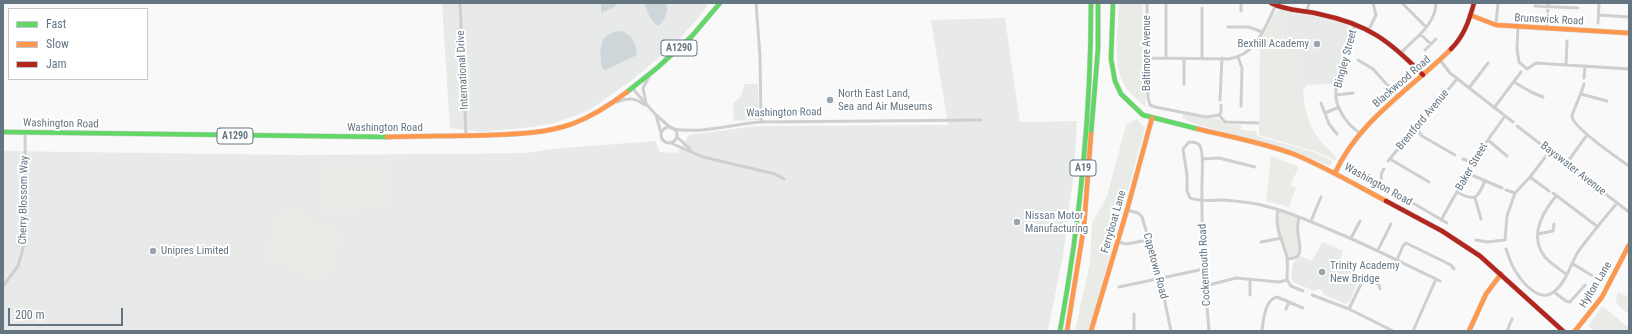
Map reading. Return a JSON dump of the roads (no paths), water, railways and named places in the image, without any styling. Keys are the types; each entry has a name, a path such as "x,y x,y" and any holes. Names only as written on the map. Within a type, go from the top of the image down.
{"main road":[{"name":"Washington Road","path":"3,132 334,137 466,136 536,133 555,129 586,118 609,106 653,71 692,36 720,3"},
{"name":"A19","path":"1060,331 1077,225 1082,178 1090,59 1091,3"},
{"name":"A19","path":"1067,331 1084,226 1098,49 1098,3"},
{"name":"Washington Road","path":"1113,3 1112,62 1116,83 1120,91 1134,108 1143,115 1264,145 1295,155 1336,172 1442,231 1480,256 1563,331"},
{"name":"Blackwood Road","path":"1336,172 1347,151 1360,132 1424,75 1458,42 1465,32 1474,3"},
{"path":"1274,4 1338,17 1369,29 1402,52 1424,75"},
{"name":"Brunswick Road","path":"1470,15 1496,25 1629,34"},
{"name":"Ferryboat Lane","path":"1091,331 1118,242 1152,118"},
{"name":"Hylton Lane","path":"1575,331 1602,297 1629,245"},
{"path":"1469,331 1486,294 1501,274"}],"street":[{"name":"International Drive","path":"460,3 466,136"},
{"path":"756,3 760,49 762,122"},
{"name":"Baltimore Avenue","path":"1147,3 1148,97 1150,105 1206,116 1219,115"},
{"path":"1241,3 1242,11"},
{"path":"1307,11 1308,3"},
{"path":"1369,29 1376,15 1373,3"},
{"path":"1402,3 1426,26"},
{"path":"1402,52 1420,34 1436,12 1436,3"},
{"path":"1496,25 1498,3"},
{"path":"1598,23 1599,3"},
{"path":"1148,58 1222,58 1244,55 1254,46 1262,32 1274,4"},
{"path":"1166,5 1166,58"},
{"path":"1547,29 1548,5"},
{"path":"1535,6 1548,5 1578,8"},
{"path":"1202,8 1202,58"},
{"path":"1599,15 1629,17"},
{"name":"Bingley Street","path":"1355,23 1347,56 1338,78 1336,95 1338,107 1349,123 1360,132"},
{"path":"1228,27 1249,27 1262,32"},
{"path":"1518,27 1517,49 1519,62 1527,69 1536,63 1629,68"},
{"path":"1420,34 1431,44"},
{"path":"1425,50 1436,39"},
{"path":"1566,65 1567,41"},
{"path":"1238,57 1242,68 1241,106"},
{"path":"1184,58 1184,84"},
{"path":"1220,100 1222,58"},
{"path":"1358,60 1373,69 1398,97"},
{"path":"1440,60 1450,73 1457,79 1513,122"},
{"path":"1469,88 1488,63"},
{"path":"1584,78 1585,66"},
{"path":"647,105 643,88 653,71"},
{"path":"1494,108 1521,72"},
{"name":"Brentford Avenue","path":"1429,182 1389,160 1457,79"},
{"path":"1514,82 1543,97"},
{"path":"1584,84 1572,116 1574,123 1587,135 1629,166"},
{"path":"632,88 656,115 676,132 677,136 693,152"},
{"name":"Bingley Street","path":"1336,95 1352,93"},
{"path":"1581,94 1607,101"},
{"path":"609,106 630,98 637,100 650,108"},
{"path":"1321,103 1329,124 1337,134"},
{"path":"1221,105 1221,112 1219,115 1225,122 1258,123"},
{"path":"1325,113 1338,107"},
{"path":"656,115 663,140 707,158 775,174 784,179"},
{"name":"Baker Street","path":"1442,220 1473,163 1506,116"},
{"name":"Washington Road","path":"684,131 740,123 762,122 981,120"},
{"name":"Bayswater Avenue","path":"1517,126 1629,212"},
{"path":"661,134 666,128 684,131"},
{"path":"1416,128 1422,136 1456,155"},
{"path":"671,143 675,141 677,136 684,131"},
{"name":"Cherry Blossom Way","path":"3,286 18,266 24,245 26,225 25,132"},
{"path":"1566,164 1587,135"},
{"path":"1488,140 1507,156"},
{"name":"Cockermouth Road","path":"1202,200 1190,198 1187,191 1188,175 1183,149 1187,144 1193,142 1200,146 1202,159 1204,269 1209,331"},
{"path":"1476,240 1487,242 1505,240 1507,216 1515,193 1530,177 1550,151"},
{"path":"1202,159 1219,158 1255,166"},
{"path":"1463,159 1473,163"},
{"path":"1384,169 1380,178 1382,185 1447,223"},
{"path":"1467,173 1502,188"},
{"path":"1530,177 1548,191"},
{"path":"1475,198 1485,181"},
{"path":"1506,190 1515,193"},
{"path":"1457,192 1468,198 1475,198"},
{"path":"1567,275 1546,259 1540,251 1538,242 1541,216 1554,195 1598,227"},
{"path":"1312,221 1321,197"},
{"path":"1475,198 1482,219"},
{"path":"1202,200 1246,202 1266,206 1312,221 1378,250 1440,281"},
{"path":"1506,249 1516,272 1540,295 1548,295 1554,292 1567,275 1578,253 1617,203"},
{"name":"Capetown Road","path":"1127,210 1138,213 1142,217 1160,278 1171,331"},
{"path":"1278,210 1276,217 1287,259 1287,280 1291,286 1303,291"},
{"path":"1287,259 1293,259 1298,256 1300,251 1297,232 1299,217"},
{"path":"1352,238 1360,221"},
{"path":"1378,250 1391,224"},
{"path":"1538,234 1553,231 1554,224"},
{"path":"1261,242 1282,238"},
{"path":"1118,242 1126,244 1148,240"},
{"path":"1397,260 1403,246 1406,243 1451,265 1454,269"},
{"path":"1573,264 1596,278"},
{"path":"1119,287 1204,269"},
{"path":"1205,286 1236,278 1278,282 1287,280"},
{"path":"1250,279 1250,295"},
{"path":"1413,331 1436,279"},
{"path":"1349,310 1362,282 1374,282 1378,284 1380,289"},
{"path":"1554,292 1566,301 1570,302 1584,285"},
{"path":"1312,295 1349,310 1393,331"},
{"path":"1262,331 1264,315 1272,299 1277,297 1303,308"},
{"path":"1286,309 1289,302"},
{"path":"1134,314 1134,331"},
{"path":"1507,331 1512,319"}],"place":[{"name":"Bexhill Academy","path":"1317,44"},
{"name":"North East Land, Sea and Air Museums","path":"830,100"},
{"name":"Nissan Motor Manufacturing","path":"1017,222"},
{"name":"Unipres Limited","path":"153,251"},
{"name":"Trinity Academy New Bridge","path":"1322,272"}]}
